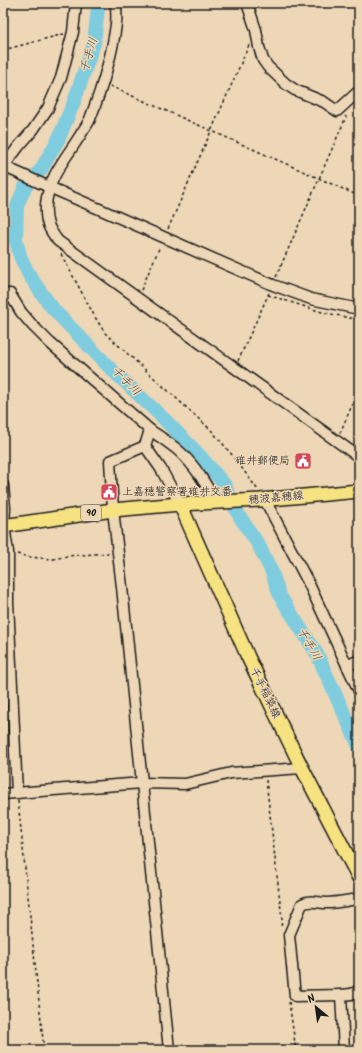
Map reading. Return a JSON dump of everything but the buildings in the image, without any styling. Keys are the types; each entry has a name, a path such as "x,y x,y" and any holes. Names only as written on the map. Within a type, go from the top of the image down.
{"main road":[{"name":"穂波嘉穂線","path":"4,526 113,510 180,504 262,500 359,491"},
{"name":"千手稲築線","path":"180,504 248,657 302,768 359,878"}],"street":[{"path":"76,3 73,32 61,78 48,108 5,167 49,188 273,285 311,299 359,309"},
{"path":"116,3 116,24 111,53 103,83 89,121 57,170 49,188 46,202 46,215 47,224 51,232 58,241 359,457"},
{"path":"247,3 256,30 263,60 268,67 286,84 295,90 324,102 337,111 359,91"},
{"path":"3,295 10,294 21,312 50,343 150,430 179,452 195,469 217,503"},
{"path":"150,430 145,446 110,461 113,510 170,1050"},
{"path":"145,446 161,469 180,504"},
{"path":"3,485 5,508 4,526 8,552 8,602 17,793"},
{"path":"262,500 308,582 359,691"},
{"path":"347,666 359,660"},
{"path":"3,794 142,783 185,784 231,773 302,768"},
{"path":"359,899 327,903 310,901 305,902 302,904 288,935 295,996 351,994 357,992 359,989"},
{"path":"341,995 344,1050"}],"path":[{"path":"3,50 73,32"},
{"path":"137,298 250,44"},
{"path":"103,83 211,132 359,196"},
{"path":"235,368 346,117 337,111"},
{"path":"55,237 61,255 105,333 212,431 234,456 262,500"},
{"path":"336,441 359,389"},
{"path":"8,552 29,557 54,559 66,556 118,552"},
{"path":"265,771 282,919 281,933"},
{"path":"17,793 44,1050"},
{"path":"288,998 296,1050"}],"waterway":[{"name":"千手川","path":"97,3 98,8 94,43 74,102 58,140 40,171 25,187 17,206 16,240 20,256 28,273 54,310 109,367 164,419 201,457 225,485 240,517 258,544 271,570 280,596 317,654 359,746"}],"place":[{"name":"碓井郵便局","path":"303,461"},
{"name":"上嘉穂警察署碓井交番","path":"109,492"}]}
